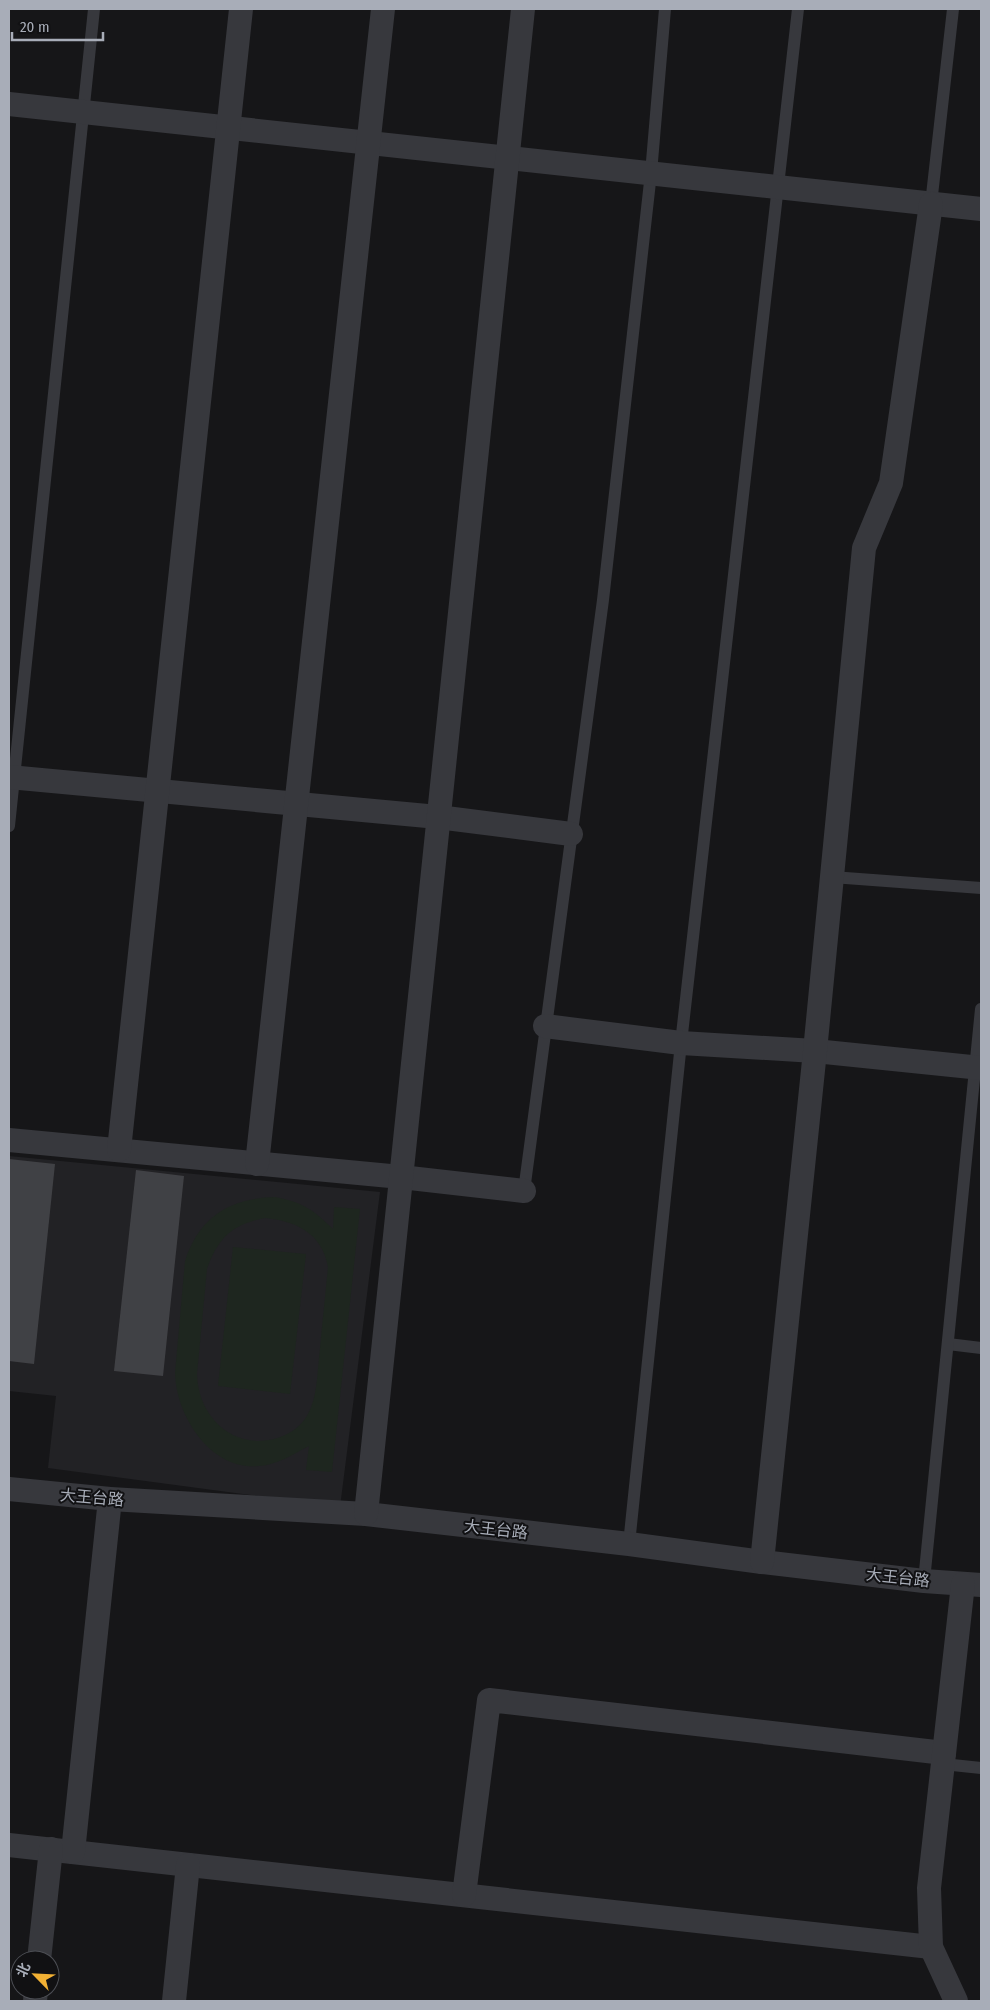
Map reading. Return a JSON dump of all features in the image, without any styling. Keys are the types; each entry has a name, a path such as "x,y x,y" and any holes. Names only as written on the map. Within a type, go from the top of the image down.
{"street":[{"path":"119,1150 241,9"},
{"path":"257,1164 383,9"},
{"path":"366,1514 523,9"},
{"path":"9,104 981,209"},
{"path":"762,1562 815,1051 864,548 891,483 931,204"},
{"path":"11,777 438,817 571,834"},
{"path":"545,1026 681,1043 815,1051 978,1068"},
{"path":"9,1140 400,1177 524,1191"},
{"name":"大王台路","path":"9,1489 110,1500 366,1514 629,1544 924,1581 972,1585"},
{"path":"41,1950 62,1851 110,1500"},
{"path":"956,2001 931,1947 929,1888 943,1758 972,1585"},
{"path":"464,1895 489,1700 943,1758"},
{"path":"9,1845 931,1947"},
{"path":"174,2001 188,1865"}],"lane":[{"path":"9,826 11,777 94,9"},
{"path":"524,1191 603,600 651,173 665,9"},
{"path":"629,1544 681,1043 798,9"},
{"path":"931,204 953,9"},
{"path":"832,877 981,888"},
{"path":"924,1581 978,1068 981,1009"},
{"path":"948,1344 981,1348"},
{"path":"943,1758 981,1768"}],"shaded area":[{"path":"9,1156 380,1192 340,1507 48,1468 56,1396 9,1391"},
{"path":"275,1197 293,1201 313,1212 333,1229 334,1207 360,1209 332,1472 306,1470 309,1446 272,1464 259,1466 242,1465 226,1460 199,1438 189,1423 177,1390 175,1373 185,1261 191,1246 208,1222 218,1213 230,1206 259,1198","holes":["265,1218 287,1222 306,1231 314,1237 325,1255 328,1267 317,1380 311,1407 306,1418 297,1427 283,1436 266,1440 251,1440 236,1436 224,1429 213,1419 199,1391 197,1374 207,1269 221,1241 235,1229 244,1224"]},
{"path":"233,1247 306,1254 290,1394 218,1386"}],"building":[{"path":"9,1159 55,1164 34,1364 9,1361"},
{"path":"136,1170 184,1176 163,1376 114,1371"}]}
